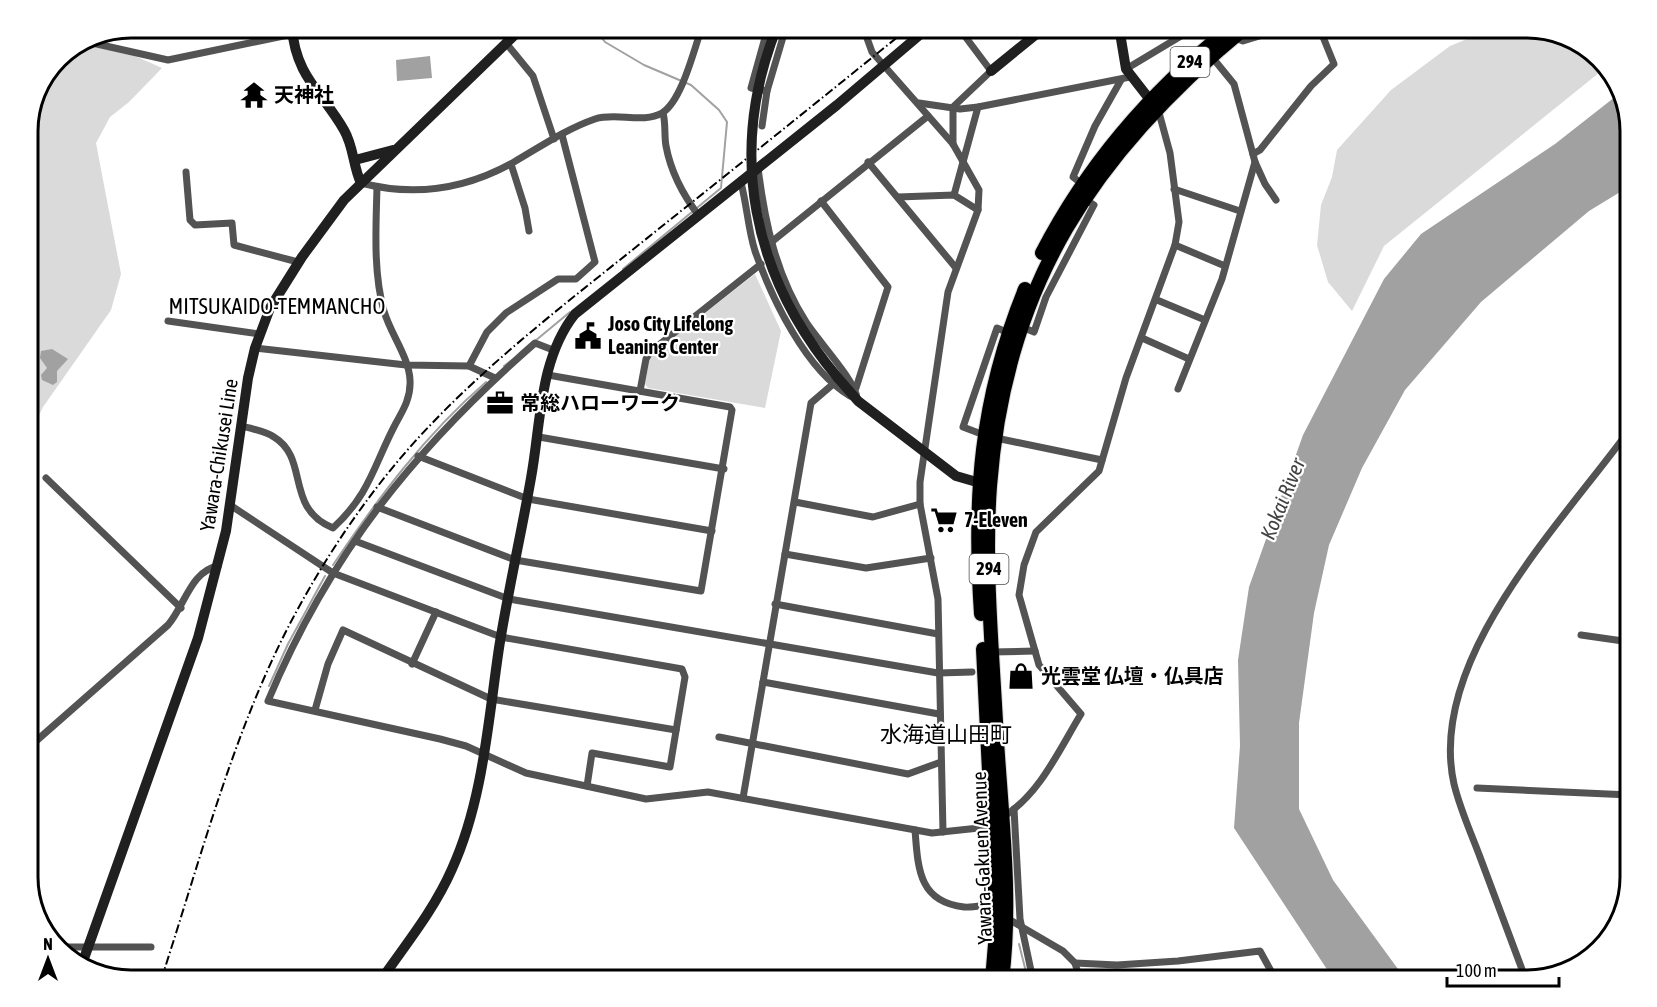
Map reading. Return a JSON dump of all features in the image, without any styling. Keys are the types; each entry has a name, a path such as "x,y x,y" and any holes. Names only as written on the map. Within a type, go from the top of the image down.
{"highway":[{"name":"Yawara-Gakuen Avenue","path":"1052,257 1082,184 1120,131 1226,38"},
{"name":"Yawara-Gakuen Avenue","path":"997,821 976,533 997,373 1015,330 1084,199 1153,103 1211,56 1228,38"},
{"name":"Yawara-Gakuen Avenue","path":"984,485 989,553 1002,970"},
{"name":"Yawara-Gakuen Avenue","path":"993,970 1000,910"}],"street":[{"path":"98,44 168,60 260,38"},
{"path":"295,38 305,73 316,94 345,131 361,183 376,187 436,190 479,178 511,164 562,135 604,117 640,117 663,113 677,95 698,38"},
{"name":"Yawara-Chikusei Line","path":"85,957 191,661 218,566 255,348 270,308 298,262 332,215 361,183 511,38"},
{"path":"765,38 751,88 767,91"},
{"path":"773,38 762,72 753,121 752,169 757,215 766,254 783,296 805,336 835,382"},
{"path":"762,126 767,91 783,38"},
{"path":"867,38 870,47 884,66 919,103 963,158 979,190 978,210 948,292 924,452 920,504 938,599 943,832"},
{"path":"388,970 431,909 452,870 468,828 484,754 501,637 528,499 548,375 553,350 561,331 574,314 741,183 916,38"},
{"path":"966,38 991,71"},
{"path":"952,144 953,107 991,71 1032,38"},
{"path":"553,350 535,343 466,405 418,456 377,507 333,573 289,650 268,701 440,739 526,772 646,799 700,792 915,830 943,832 980,828 997,821 1014,809 1041,781 1081,714 1047,678 1039,665 1019,595 1030,546 1036,532 1099,471 1126,378 1157,300 1175,245 1179,222 1170,153 1162,118 1153,103 1126,75 1121,38"},
{"path":"919,103 978,107 1126,75 1180,38"},
{"path":"1178,389 1225,266 1254,158 1311,86 1334,64 1323,38"},
{"path":"506,43 533,76 554,139"},
{"path":"1211,56 1234,84 1254,158 1265,184 1276,200"},
{"path":"1082,184 1073,177 1095,126 1126,75"},
{"path":"954,195 978,107"},
{"path":"663,113 666,146 671,166 684,197 699,216"},
{"path":"640,391 646,359 650,352 760,261 770,240 928,116"},
{"path":"469,366 488,332 506,313 558,279 576,279 596,261 562,135"},
{"path":"355,160 398,148"},
{"path":"868,162 956,268"},
{"path":"511,164 525,208 529,231"},
{"path":"758,168 770,240 782,277 820,344 856,388"},
{"path":"186,172 190,220 195,225 232,223 234,245 298,262"},
{"path":"741,183 760,261 792,330 835,382 956,476 984,485"},
{"path":"242,426 274,437 282,445 293,464 303,501 310,513 319,522 333,528 351,512 374,476 396,423 406,409 410,380 385,313 380,291 376,187"},
{"path":"1174,189 1240,211"},
{"path":"898,197 954,195 978,210"},
{"path":"821,201 888,287 856,388 858,400"},
{"path":"1175,245 1225,266"},
{"path":"1052,257 1046,297 1034,332 997,328 963,427 990,437 1102,460"},
{"path":"1157,300 1205,320"},
{"path":"168,321 259,334"},
{"path":"1142,338 1189,359"},
{"path":"255,348 406,365 469,366 495,378"},
{"path":"377,507 515,560 701,591 724,469 732,410 730,406 548,375"},
{"path":"743,798 811,404 835,382"},
{"path":"539,437 724,469"},
{"path":"1522,970 1454,783 1452,723 1470,665 1494,615 1549,532 1619,442"},
{"path":"418,456 528,499 712,531"},
{"path":"46,478 181,608"},
{"path":"795,502 873,517 920,504"},
{"path":"230,506 333,573 501,637 682,669 685,677 670,767 592,753 587,786"},
{"path":"355,541 509,599 938,673 972,672"},
{"path":"785,554 866,568 931,558"},
{"path":"38,739 150,640 181,608 198,576 208,568 218,566"},
{"path":"775,604 938,634"},
{"path":"412,664 436,612"},
{"path":"315,710 328,664 344,630 412,664 491,699 676,730"},
{"path":"1581,635 1620,641"},
{"path":"992,652 1035,651"},
{"path":"763,682 939,714"},
{"path":"719,737 908,774 941,762"},
{"path":"1477,788 1620,795"},
{"path":"1014,809 1021,925 1031,970"},
{"path":"915,830 918,868 927,888 946,903 1000,910 1063,951 1075,963 1077,970"},
{"path":"78,948 151,947"},
{"path":"1075,963 1117,965 1178,962 1260,951 1270,970"}],"shaded area":[{"path":"1469,38 1538,38 1573,50 1599,73 1384,246 1352,311 1328,282 1317,245 1321,205 1332,177 1337,150 1391,90 1450,46"},
{"path":"104,42 162,68 129,102 110,117 96,143 121,274 111,310 38,417 38,125 41,107 53,79 79,53"},
{"path":"755,274 781,331 765,408 648,388 645,384 650,357"}],"water":[{"path":"430,56 432,78 397,81 396,60"},
{"name":"Kokai River","path":"1613,98 1619,125 1619,193 1589,211 1481,302 1405,390 1362,468 1329,545 1314,613 1299,723 1299,809 1333,880 1399,970 1327,970 1234,828 1240,746 1238,660 1249,587 1303,435 1384,279 1421,234 1555,144"},
{"path":"52,349 68,359 57,371 57,382 53,385 42,380 41,375 47,368 40,358 41,351"}],"waterway":[{"path":"602,38 644,65 691,85 719,110 727,122 721,188 623,269"},
{"path":"535,341 570,312"},
{"path":"504,366 512,360"},
{"path":"333,565 404,468 443,424 486,382"},
{"path":"269,686 288,644 325,576"},
{"path":"1019,944 1026,970"}],"railway":[{"path":"164,970 222,789 277,649 326,560 386,475 448,407 506,353 896,38"}],"place":[{"name":"天神社","path":"254,95"},
{"name":"Joso City Lifelong Leaning Center","path":"588,336"},
{"name":"常総ハローワーク","path":"500,403"},
{"name":"7-Eleven","path":"944,520"},
{"name":"光雲堂 仏壇・仏具店","path":"1021,676"}],"district":[{"name":"MITSUKAIDO-TEMMANCHO","path":"277,306"},
{"name":"水海道山田町","path":"946,734"}]}
